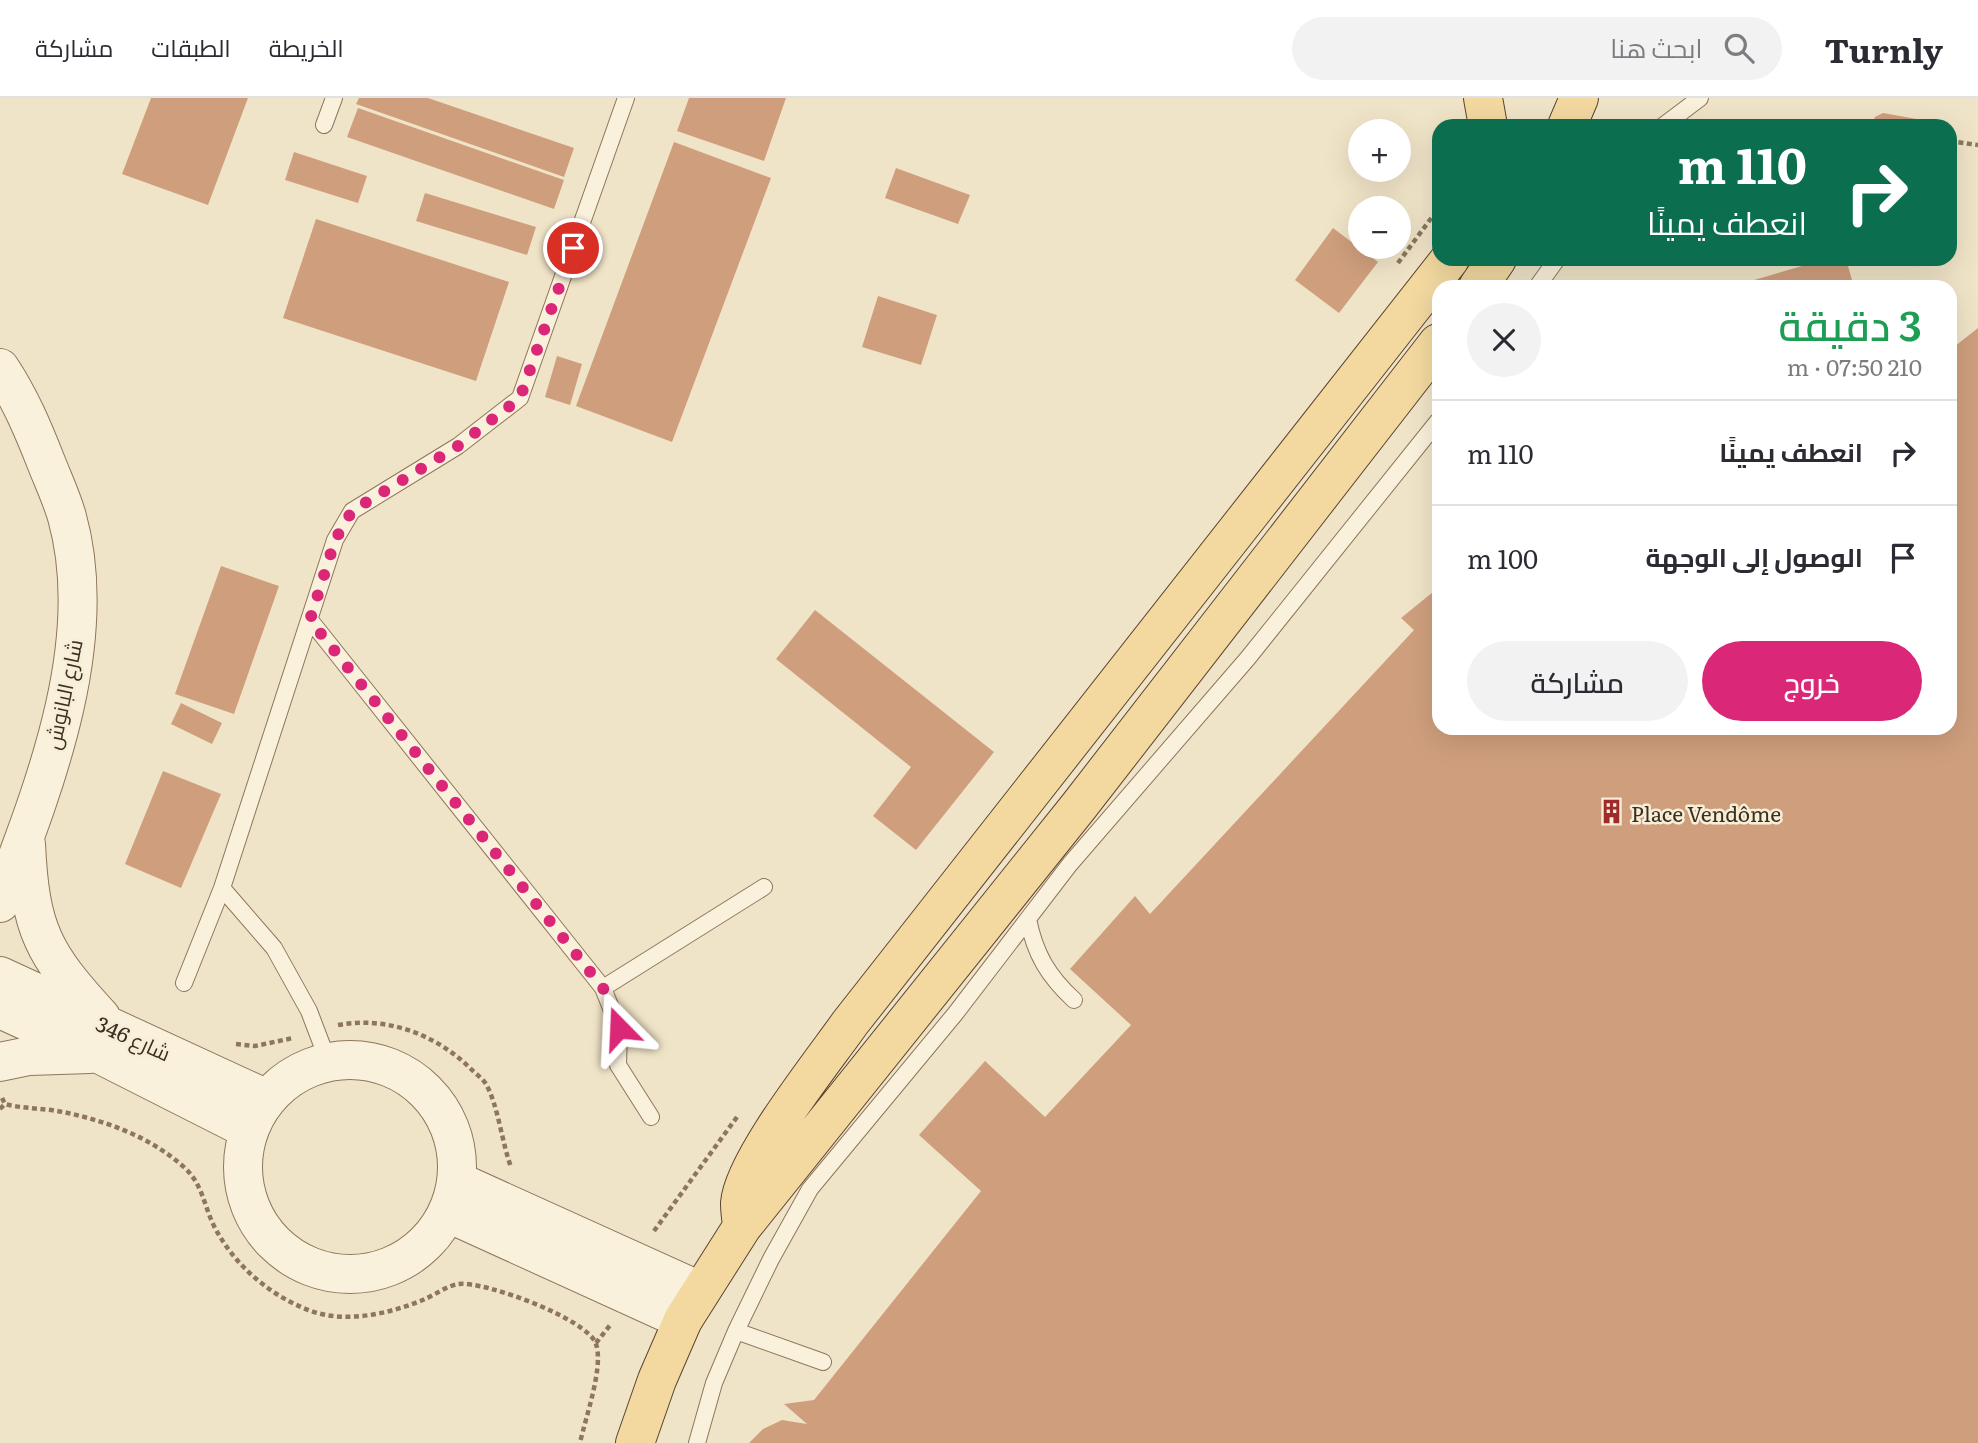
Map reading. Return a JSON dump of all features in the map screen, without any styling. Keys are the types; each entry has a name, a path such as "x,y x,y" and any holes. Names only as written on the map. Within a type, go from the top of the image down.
{"main road":[{"path":"1483,98 1487,119"},
{"path":"1570,119 1579,98"},
{"path":"1434,280 1445,266"},
{"path":"742,1227 740,1201 750,1171 789,1107 850,1023 1432,282"},
{"path":"635,1443 657,1380 692,1306 742,1227 798,1179 898,1056 1079,807 1432,352"}],"street":[{"name":"شارع البانوش","path":"0,368 19,395 32,424 67,518 78,612 72,669 62,714 26,834 0,903"},
{"path":"0,1062 104,1040 45,948 35,919 28,881 26,834"},
{"name":"شارع 346","path":"0,976 104,1040 258,1115"},
{"name":"شارع 346","path":"0,1009 104,1040"},
{"path":"322,1045 411,1077 439,1105 456,1141 452,1197 419,1250 377,1271 331,1273 287,1255 257,1221 243,1176 258,1115 322,1045"},
{"path":"452,1197 692,1306"}],"lane":[{"path":"324,125 334,98"},
{"path":"184,983 222,888 335,540 352,511 458,446 520,398 626,98"},
{"path":"1672,119 1700,98"},
{"path":"898,1056 1028,919 1070,864 1248,658 1432,428"},
{"path":"310,620 603,988 619,1028 618,1065 650,1116"},
{"path":"603,988 764,887"},
{"path":"222,888 274,948 322,1045"},
{"path":"1028,919 1041,963 1057,985 1074,1000"},
{"path":"697,1443 714,1383 771,1259 798,1179"},
{"path":"736,1331 823,1362"}],"path":[{"path":"1957,142 1978,145"},
{"path":"229,1044 322,1045 362,1021 388,1025 430,1038 458,1056 486,1084 512,1170"},
{"path":"0,1095 5,1104"},
{"path":"0,1109 5,1104"},
{"path":"5,1104 61,1111 117,1127 168,1155 188,1171 203,1192 213,1225 253,1278 313,1312 355,1317 395,1310 458,1284 498,1291 559,1315 587,1333 596,1343 598,1361 580,1443"}],"building":[{"path":"151,98 248,98 208,205 122,174"},
{"path":"359,98 428,98 574,148 564,177 356,104"},
{"path":"689,98 786,98 764,161 677,131"},
{"path":"358,108 564,180 554,209 347,137"},
{"path":"1883,113 1916,119 1874,119"},
{"path":"674,142 771,178 672,442 576,406"},
{"path":"294,152 367,176 358,203 285,180"},
{"path":"896,168 970,195 958,224 885,198"},
{"path":"425,193 536,227 527,255 416,221"},
{"path":"316,219 509,282 476,381 283,318"},
{"path":"1333,228 1348,239 1348,259 1374,259 1378,262 1339,313 1295,280"},
{"path":"1802,266 1848,266 1852,280 1754,280"},
{"path":"878,296 937,315 921,365 862,347"},
{"name":"Place Vendôme","path":"1978,328 1978,1443 749,1443 763,1429 782,1420 807,1424 784,1404 814,1400 981,1191 919,1135 985,1061 1045,1117 1131,1025 1070,969 1135,896 1150,914 1414,630 1401,618 1432,593 1432,735 1957,735 1957,344"},
{"path":"557,356 582,364 570,405 545,397"},
{"path":"221,566 279,586 234,714 175,694"},
{"path":"815,610 994,752 916,850 873,816 911,767 776,659"},
{"path":"181,703 222,723 212,744 171,724"},
{"path":"163,771 221,794 181,888 125,864"}],"place":[{"name":"Place Vendôme","path":"1611,812"}],"route":[{"path":"573,248 520,398 458,446 352,511 335,540 310,620 603,988 619,1028"}]}
